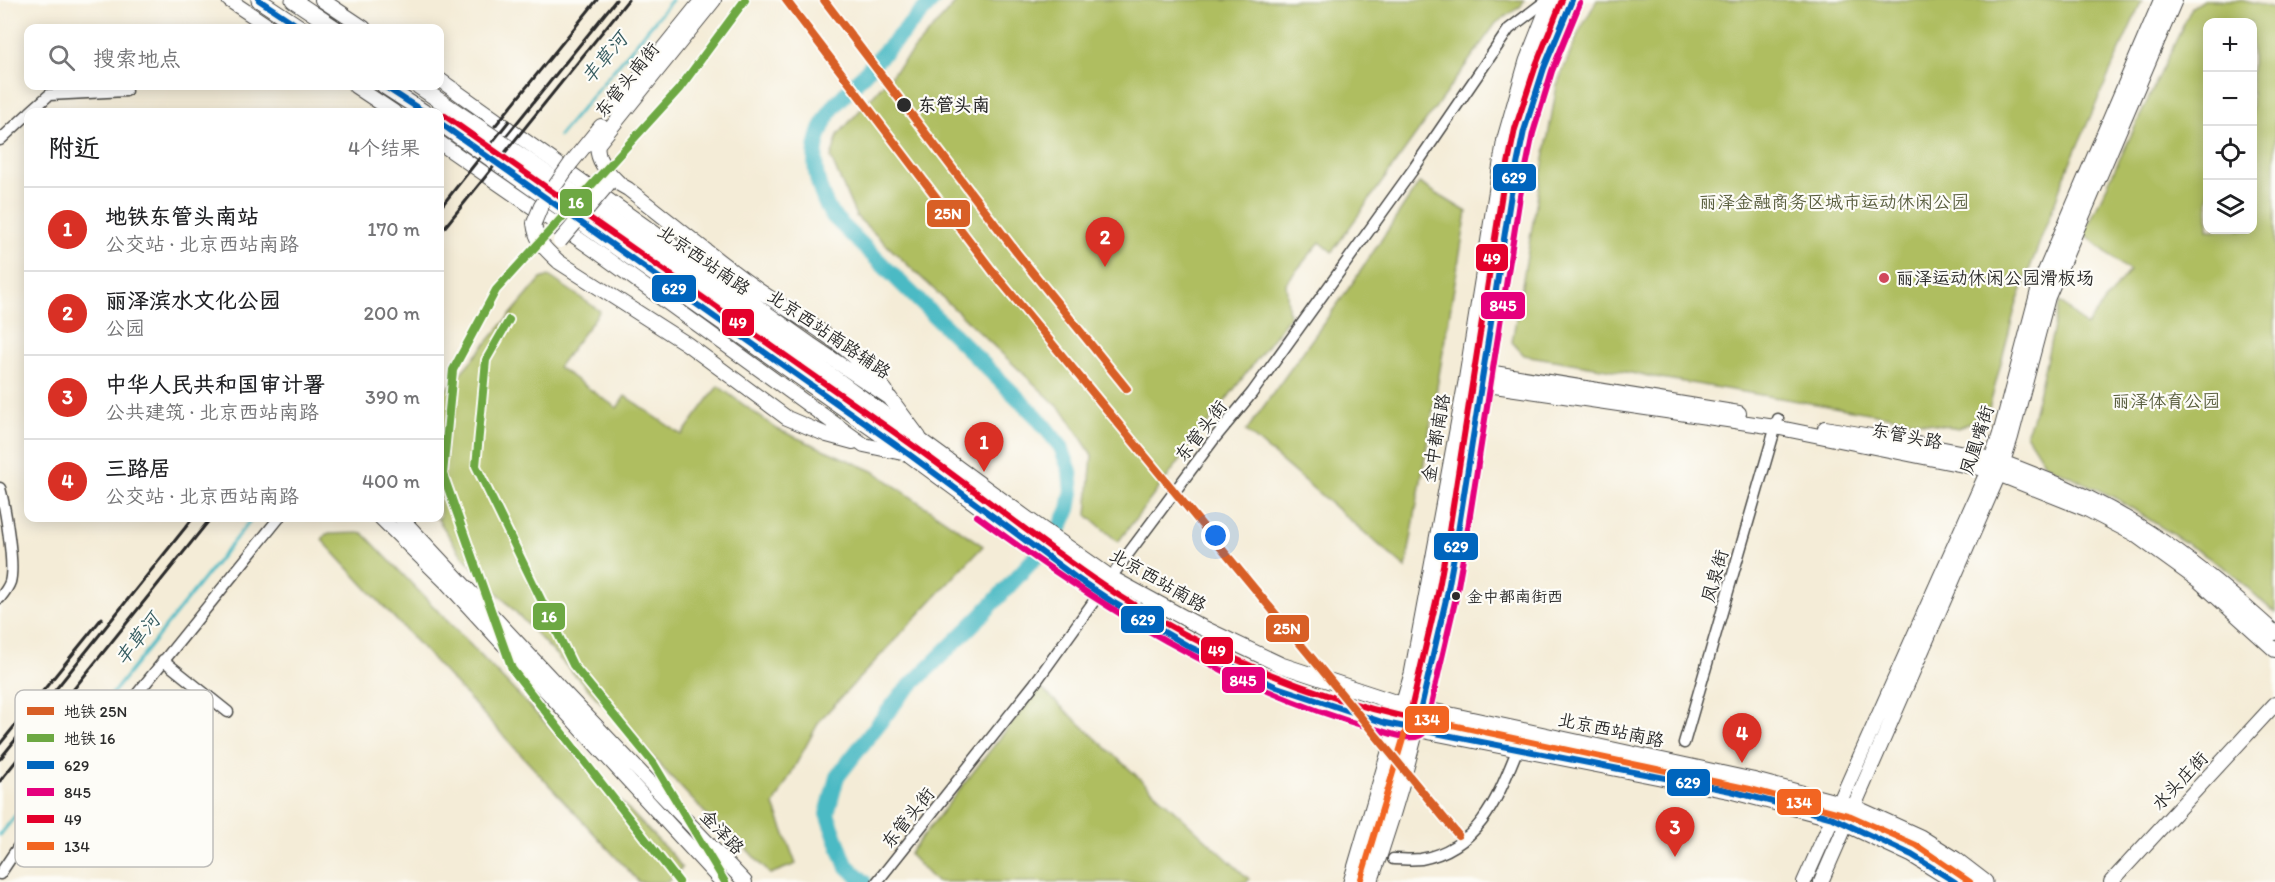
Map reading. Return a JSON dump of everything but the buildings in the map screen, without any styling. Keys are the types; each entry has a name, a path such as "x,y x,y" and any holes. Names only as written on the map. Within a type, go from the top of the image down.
{"main road":[{"path":"259,0 295,24"},
{"path":"293,0 329,24"},
{"name":"金中都南路","path":"1350,882 1398,726 1415,662 1466,382 1505,138 1527,61 1549,0"},
{"name":"金中都南路","path":"1370,882 1392,823 1447,595 1511,194 1524,131 1544,68 1572,0"},
{"path":"390,90 418,108"},
{"name":"北京西站南路","path":"424,90 629,231 1084,559 1112,578 1200,627 1281,665 1421,710 1752,780 1843,813 1955,882"},
{"name":"北京西站南路","path":"444,126 910,455 1072,575 1190,647 1277,687 1398,726 1843,813 1877,816 1920,837 1955,859 1985,882"}],"street":[{"path":"229,0 265,24"},
{"path":"322,0 358,24"},
{"name":"东管头南街","path":"702,0 571,163 541,206 534,223 535,233 540,245 555,259 687,344 787,418 827,435 864,445"},
{"name":"东管头南街","path":"714,0 598,144 597,154 614,183 747,282 850,352 872,372 890,398"},
{"name":"东管头街","path":"877,882 966,772 1101,594 1214,439 1252,393 1412,171 1509,29 1549,0"},
{"name":"凤凰嘴街","path":"1995,466 2040,283 2161,0"},
{"name":"凤凰嘴街","path":"1804,882 1843,813 1995,466 2048,297 2175,0"},
{"name":"北京西站南路辅路","path":"444,83 810,344 890,398 922,441"},
{"path":"361,90 388,108"},
{"path":"35,108 49,95 126,91"},
{"path":"0,140 24,118"},
{"path":"444,146 596,251 864,445 910,455"},
{"path":"555,259 555,250 560,241 614,183"},
{"name":"东管头路","path":"1481,377 1776,423 1995,466 2080,493 2139,524 2205,572 2275,633"},
{"name":"凤泉街","path":"1684,743 1776,423"},
{"name":"东管头路","path":"1995,466 2134,534 2199,580 2275,650"},
{"path":"0,488 11,563 10,580 6,591 0,598"},
{"path":"140,690 276,522"},
{"name":"金泽路","path":"385,522 447,584 722,882"},
{"name":"金泽路","path":"405,522 745,882"},
{"path":"164,660 201,690"},
{"path":"213,700 228,712"},
{"name":"水头庄街","path":"2111,882 2275,704"},
{"path":"1393,859 1420,859 1442,852 1466,838 1483,822 1499,793 1518,748"},
{"name":"凤凰嘴街","path":"1821,882 1843,813"},
{"path":"0,874 15,852"}],"green space":[{"path":"958,0 1524,0 1521,6 1496,23 1332,252 1320,242 1286,283 1289,317 1118,542 1087,515 1092,455 1065,413 856,216 831,158 838,135"},
{"name":"丽泽金融商务区城市运动休闲公园","path":"1597,0 2142,0 2069,165 2016,305 1988,413 1958,428 1524,355 1512,342 1557,85 1579,32"},
{"name":"丽泽体育公园","path":"2203,0 2240,0 2275,8 2275,613 2228,570 2119,500 2045,464 2026,434 2032,420 2060,302 2086,326 2129,271 2084,234 2192,7"},
{"path":"1419,183 1467,212 1406,568 1246,431 1354,281"},
{"path":"549,276 600,311 558,367 617,408 625,396 682,435 718,386 777,429 873,471 983,546 820,720 774,805 796,864 770,874 740,842 706,814 461,554 440,522 444,522 444,392 541,279"},
{"path":"363,533 675,858 682,868 668,882 639,882 322,540 326,534"},
{"path":"1040,687 1249,879 1247,882 936,882 909,854"}],"waterway":[{"name":"丰草河","path":"559,136 672,0"},
{"path":"864,882 846,865 827,814 837,777 901,695 982,615 1057,534 1069,509 1072,493 1070,471 1061,447 1036,416 831,214 819,186 815,159 820,133 826,119 834,106 933,0"},
{"name":"丰草河","path":"115,690 249,522"},
{"name":"丰草河","path":"0,835 15,816"}],"railway":[{"path":"495,126 597,0"},
{"path":"507,135 616,0"},
{"path":"444,228 628,0"},
{"path":"444,203 509,121"},
{"path":"55,690 190,522"},
{"path":"73,690 208,522"},
{"path":"44,690 102,618"},
{"path":"0,744 15,725"},
{"path":"0,759 15,740"},
{"path":"0,781 15,762"}],"metro line":[{"name":"16","path":"444,464 453,370 496,290 679,89 745,0"},
{"name":"25N","path":"786,0 994,273 1458,835"},
{"name":"25N","path":"824,0 1017,253 1127,389"},
{"name":"16","path":"509,320 486,360 476,466 573,665 654,764 725,882"},
{"name":"16","path":"444,477 512,669 679,882"}],"transit line":[{"name":"629","path":"259,0 295,24"},
{"name":"49","path":"445,116 901,437 1115,593 1184,634 1257,669 1332,697 1409,718 1447,544 1502,193 1515,129 1536,65 1562,0"},
{"name":"629","path":"1416,729 1447,595 1511,194 1524,131 1544,68 1572,0"},
{"name":"845","path":"977,516 1118,612 1216,667 1320,712 1394,735 1409,737 1421,735 1425,731 1456,597 1520,196 1533,133 1552,71 1580,3"},
{"name":"629","path":"390,90 418,108"},
{"name":"629","path":"444,126 910,455 1075,577 1190,647 1277,687 1385,723 1731,791 1833,818 1912,855 1955,882"},
{"name":"134","path":"1360,882 1410,716 1750,789 1851,816 1916,845 1970,882"}],"place":[{"name":"东管头南","path":"904,105"},
{"name":"丽泽滨水文化公园","path":"1105,267"},
{"name":"丽泽运动休闲公园滑板场","path":"1884,278"},
{"name":"地铁东管头南站","path":"984,472"},
{"name":"金中都南街西","path":"1456,596"},
{"name":"三路居","path":"1742,763"},
{"name":"中华人民共和国审计署","path":"1675,857"}]}
